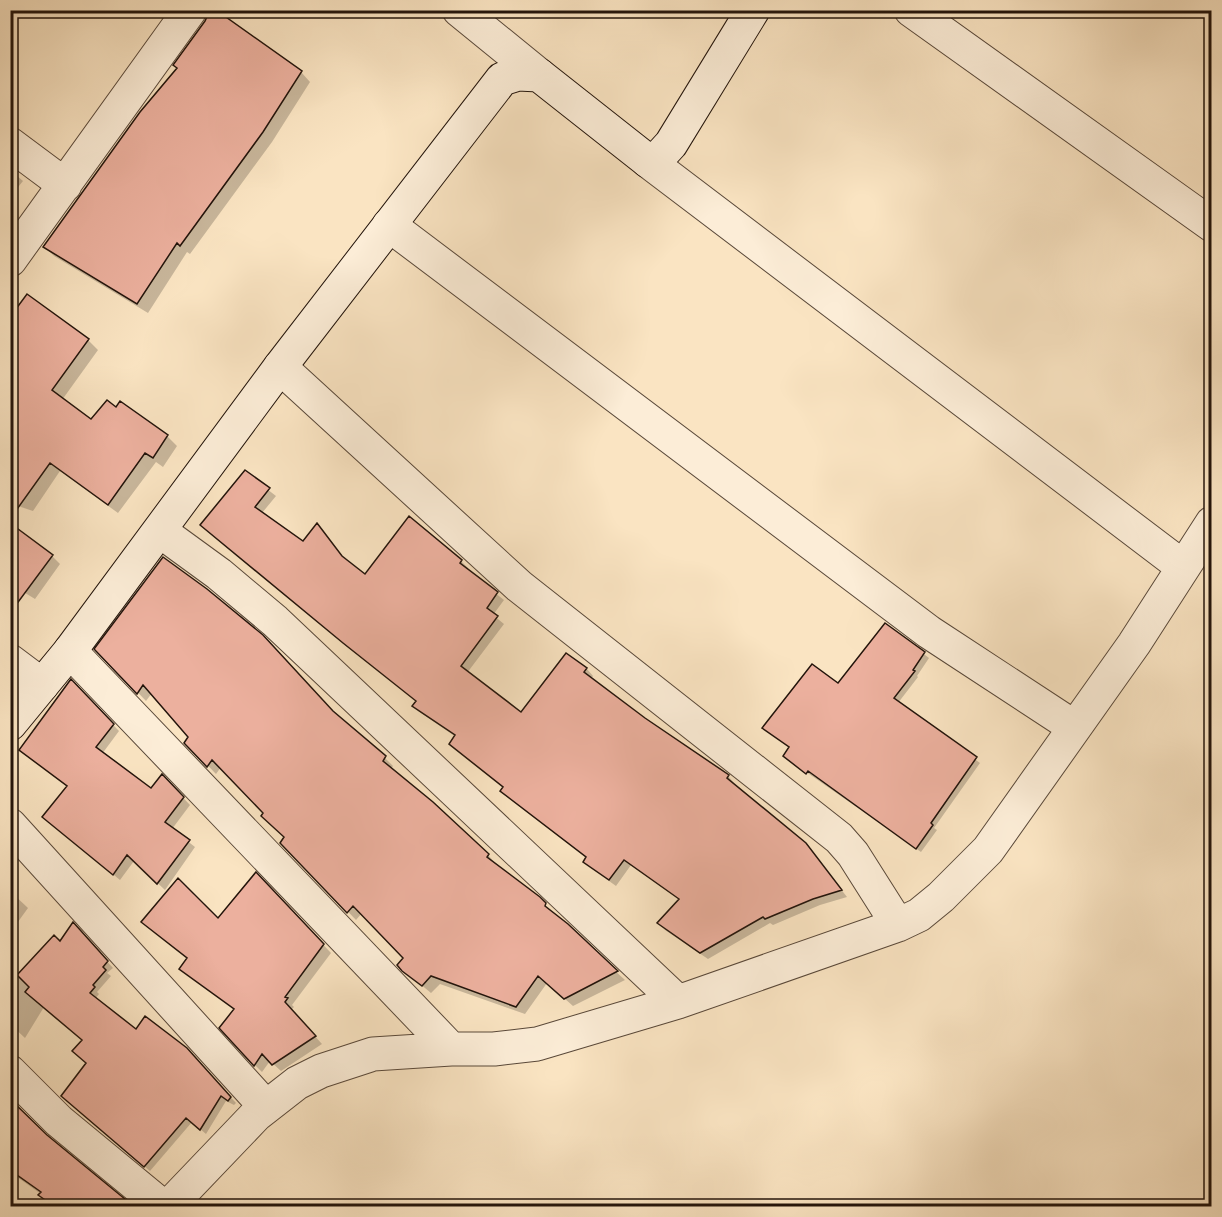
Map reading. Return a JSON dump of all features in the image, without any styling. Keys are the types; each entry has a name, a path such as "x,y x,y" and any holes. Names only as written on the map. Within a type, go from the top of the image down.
{"street":[{"path":"10,260 189,10"},
{"path":"459,10 648,161 1184,567"},
{"path":"648,161 660,156 671,144 753,10"},
{"path":"911,10 1212,225"},
{"path":"10,724 70,651 280,367 502,79 518,74 539,75"},
{"path":"10,144 65,185"},
{"path":"389,225 929,632 1074,727"},
{"path":"280,367 519,586 839,838 854,854 898,925"},
{"path":"169,1206 266,1107 297,1083 313,1075 373,1054 494,1049 537,1044 678,1002 898,925 919,915 941,897 988,850 1134,644 1212,523"},
{"path":"160,531 219,574 275,621 678,1002"},
{"path":"70,651 451,1049"},
{"path":"10,661 42,685"},
{"path":"10,825 266,1107"},
{"path":"10,1072 59,1121 162,1206"}],"building":[{"path":"210,10 216,10 302,71 263,132 180,246 177,243 137,304 43,247 140,112 177,68 173,65 205,21"},
{"path":"27,294 89,339 52,390 91,419 107,400 116,407 120,401 168,435 153,458 145,453 108,505 50,463 10,519 10,317"},
{"path":"245,470 270,488 255,507 303,541 317,523 342,556 365,574 409,516 462,560 460,563 498,592 487,608 498,616 461,666 521,712 566,653 587,668 584,672 645,718 729,775 727,778 806,843 842,890 765,919 763,917 700,953 657,923 679,899 624,860 609,880 583,862 586,857 500,791 503,787 449,744 455,735 412,706 416,701 200,525"},
{"path":"10,523 53,555 10,613"},
{"path":"163,557 207,589 263,635 333,711 386,756 383,761 433,802 489,854 487,857 540,897 546,903 545,906 568,924 618,971 564,999 538,976 516,1007 431,976 422,986 402,971 397,965 403,958 353,906 347,913 280,843 284,837 261,816 263,813 212,760 207,767 184,743 188,737 143,685 137,694 94,649"},
{"path":"885,623 925,652 913,670 915,671 894,698 977,757 931,823 933,825 916,849 808,771 806,774 783,756 789,747 762,728 812,664 838,683"},
{"path":"71,679 114,724 96,747 151,788 162,774 184,797 165,822 190,840 157,884 127,855 113,875 42,817 67,786 19,750"},
{"path":"256,872 324,944 285,997 288,998 285,1002 316,1036 272,1065 262,1054 254,1066 219,1028 234,1009 179,969 187,958 141,922 178,878 218,918"},
{"path":"73,922 108,961 103,967 106,970 93,985 95,987 90,993 136,1029 145,1016 187,1048 231,1097 228,1101 221,1096 200,1130 186,1118 144,1167 61,1096 86,1063 72,1051 82,1040 25,992 29,987 17,975 54,935 60,941"},
{"path":"10,1099 47,1135 131,1204 129,1206 54,1206 38,1195 41,1192 10,1170"}]}
